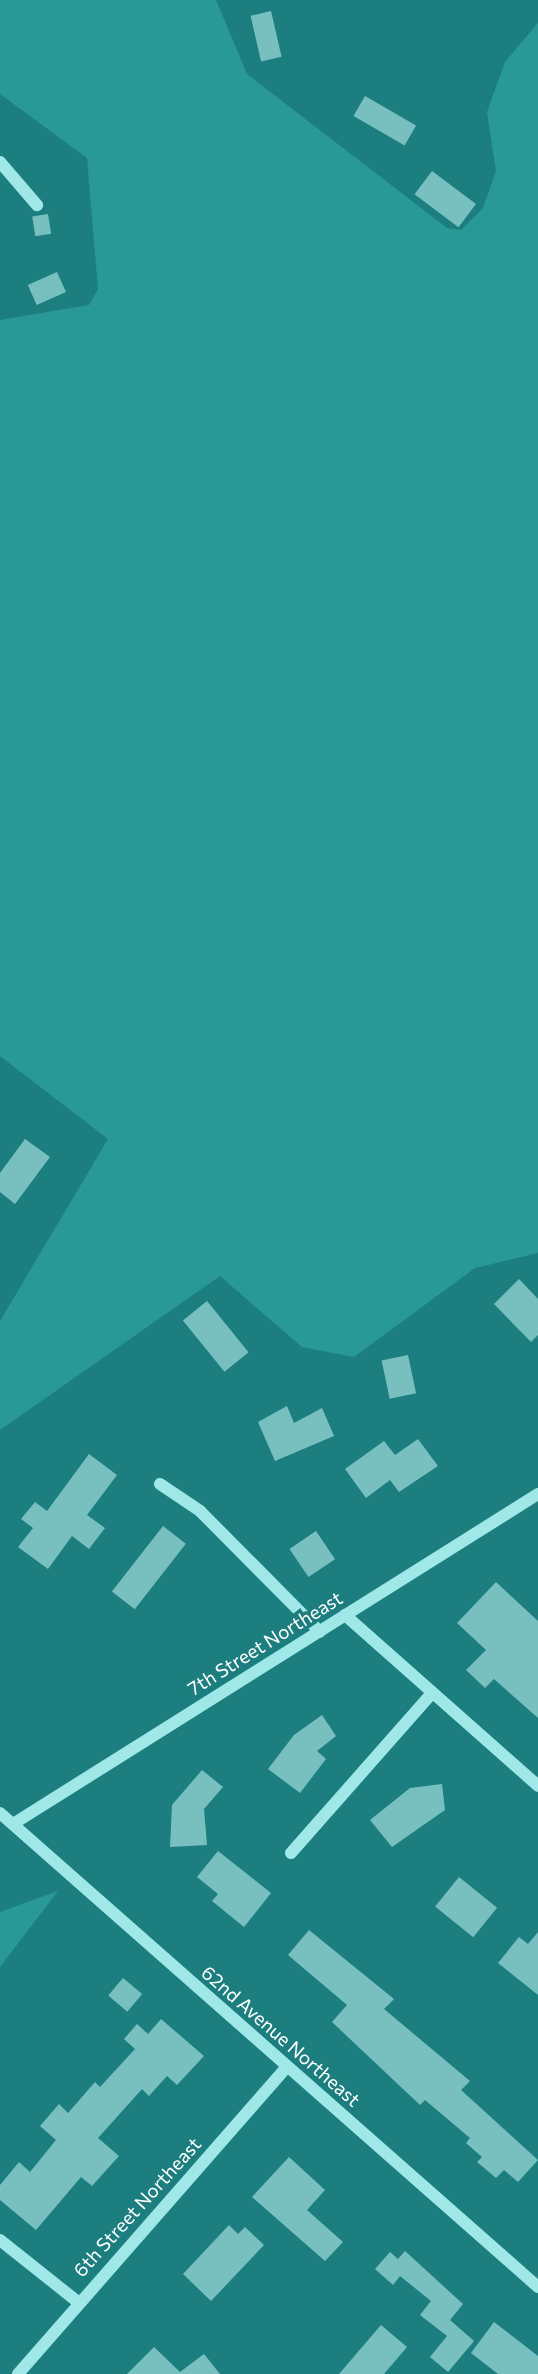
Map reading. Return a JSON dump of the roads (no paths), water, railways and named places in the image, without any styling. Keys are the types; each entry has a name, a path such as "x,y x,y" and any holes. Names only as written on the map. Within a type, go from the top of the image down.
{"street":[{"path":"0,162 37,205"},
{"path":"159,1484 200,1511 320,1632"},
{"name":"7th Street Northeast","path":"13,1824 538,1494"},
{"path":"345,1615 538,1786"},
{"path":"291,1853 431,1694"},
{"name":"62nd Avenue Northeast","path":"0,1813 538,2287"},
{"name":"6th Street Northeast","path":"18,2374 78,2302 286,2067"},
{"path":"0,2240 78,2302"}]}
